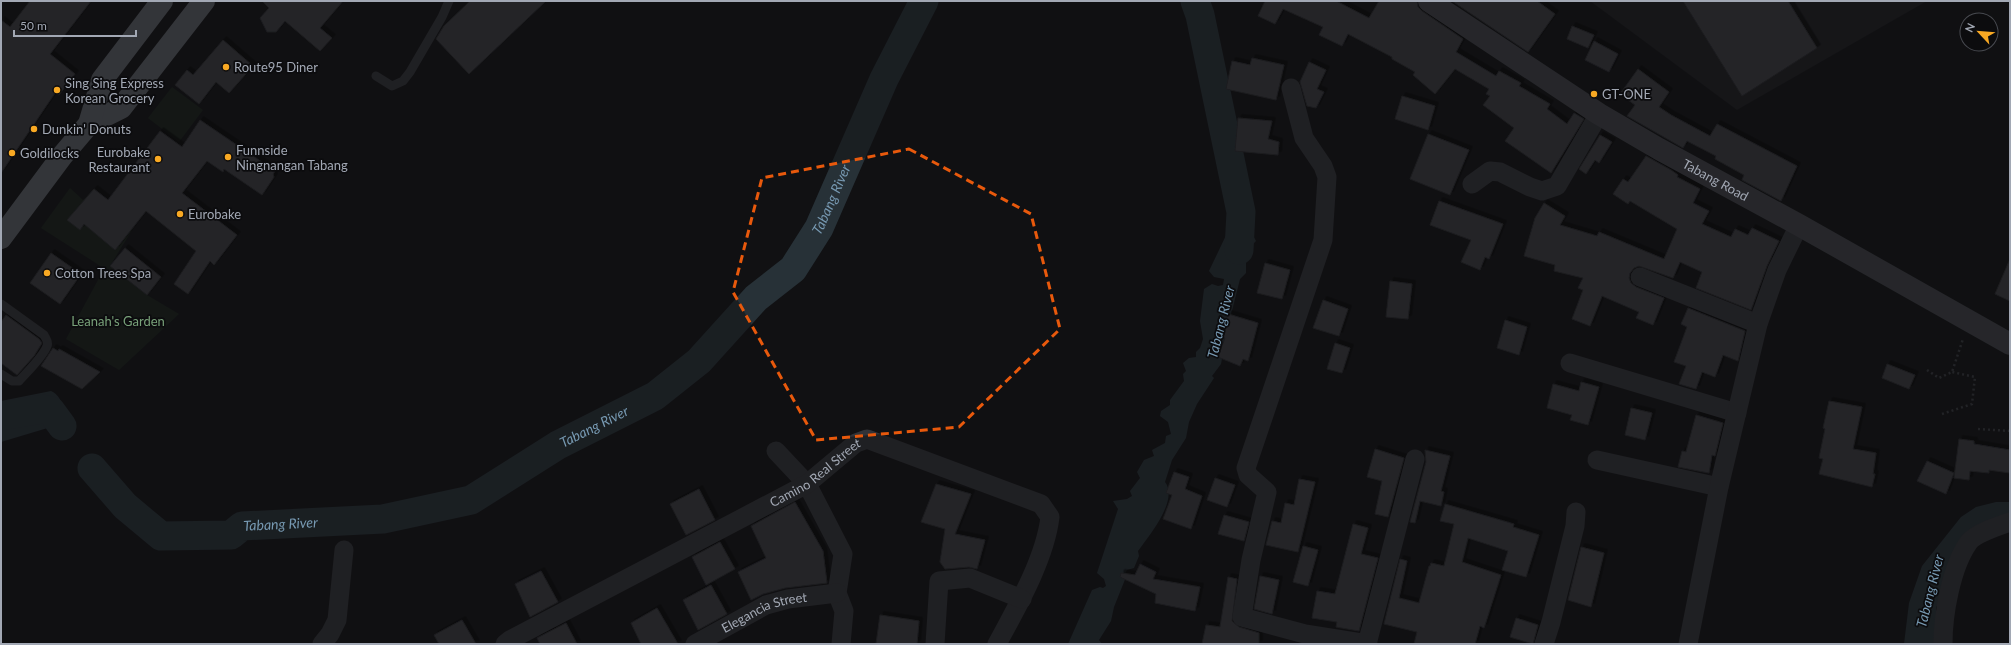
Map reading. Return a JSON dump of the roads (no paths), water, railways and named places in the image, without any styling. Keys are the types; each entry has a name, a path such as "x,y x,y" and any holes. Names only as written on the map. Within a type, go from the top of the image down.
{"highway":[{"path":"89,124 102,80 162,1"},
{"path":"1,238 62,156 89,124 121,108 204,1"}],"main road":[{"name":"Tabang Road","path":"1429,1 1600,114 1659,149 1799,225 2010,344"}],"street":[{"path":"1291,88 1304,138 1323,166 1327,177 1323,240 1246,468 1248,476 1267,492 1251,560 1242,617 1304,639 1367,644 1415,459"},
{"path":"1472,184 1490,172 1500,172 1530,187 1542,191 1557,186 1600,114"},
{"path":"1688,644 1719,487 1758,324 1778,270 1799,225"},
{"path":"1640,277 1758,324"},
{"path":"1570,364 1737,413"},
{"name":"Camino Real Street","path":"505,644 807,484 856,443 867,439 1040,504 1050,517 1048,533 1022,599 997,644"},
{"path":"776,451 807,484 843,554 837,593 844,611 841,644"},
{"path":"1597,460 1719,487"},
{"path":"1544,644 1575,526 1576,512"},
{"path":"1943,644 1945,611 1956,570 1969,542 1988,530 2010,522"},
{"path":"322,644 330,634 337,620 344,550"},
{"path":"935,644 939,581 970,578 1022,599"},
{"name":"Elegancia Street","path":"695,644 766,604 788,599 837,593"}],"lane":[{"path":"376,76 392,86 403,81 410,72 442,17 449,1"},
{"path":"1,304 44,335 48,341 42,354 19,381 12,381 1,374"}],"water":[{"path":"1241,212 1256,241 1246,251 1246,273 1240,279 1228,327 1221,364 1212,376 1214,378 1197,404 1189,422 1186,438 1172,460 1165,482 1168,490 1166,508 1161,518 1138,551 1139,556 1134,568 1127,570 1125,574 1126,577 1114,607 1111,621 1099,640 1102,644 1068,644 1092,590 1106,586 1104,579 1097,573 1118,509 1113,501 1127,499 1132,496 1130,491 1140,478 1137,472 1144,460 1154,456 1152,450 1165,443 1166,436 1171,434 1168,422 1160,416 1161,411 1170,405 1170,400 1184,381 1183,374 1186,371 1183,363 1189,358 1196,357 1196,352 1200,348 1203,339 1200,321 1204,289 1212,284 1218,286 1223,285 1224,279 1214,277 1209,271 1230,227"},
{"path":"51,391 59,397 61,401 61,424 1,442 1,401"},
{"path":"92,468 103,470 110,475 126,492 128,500 134,502 143,513 146,512 151,519 156,516 161,526 172,524 178,527 189,523 244,525 229,536 205,535 200,540 195,540 190,534 182,538 157,535 152,529 147,528 147,522 138,520 130,509 126,509 123,505 111,509 107,503 96,494 89,481"},
{"path":"1996,502 2010,502 2010,519 1953,566 1936,608 1936,644 1904,644 1909,603 1922,566 1961,517 1976,507"}],"waterway":[{"name":"Tabang River","path":"92,468 125,506 161,536 231,535 242,526 383,519 471,500 558,445 655,396 699,361 756,298 793,269 819,228 884,79 924,1"},
{"name":"Tabang River","path":"1195,1 1200,15 1241,212 1239,250"},
{"name":"Tabang River","path":"1,416 43,409 51,411 62,426"}],"place":[{"name":"Route95 Diner","path":"226,67"},
{"name":"Sing Sing Express Korean Grocery","path":"57,90"},
{"name":"GT-ONE","path":"1594,94"},
{"name":"Dunkin' Donuts","path":"34,129"},
{"name":"Goldilocks","path":"12,153"},
{"name":"Funnside Ningnangan Tabang","path":"228,157"},
{"name":"Eurobake Restaurant","path":"158,159"},
{"name":"Eurobake","path":"180,214"},
{"name":"Cotton Trees Spa","path":"47,273"}],"park label":[{"name":"Leanah's Garden","path":"118,321"}]}
